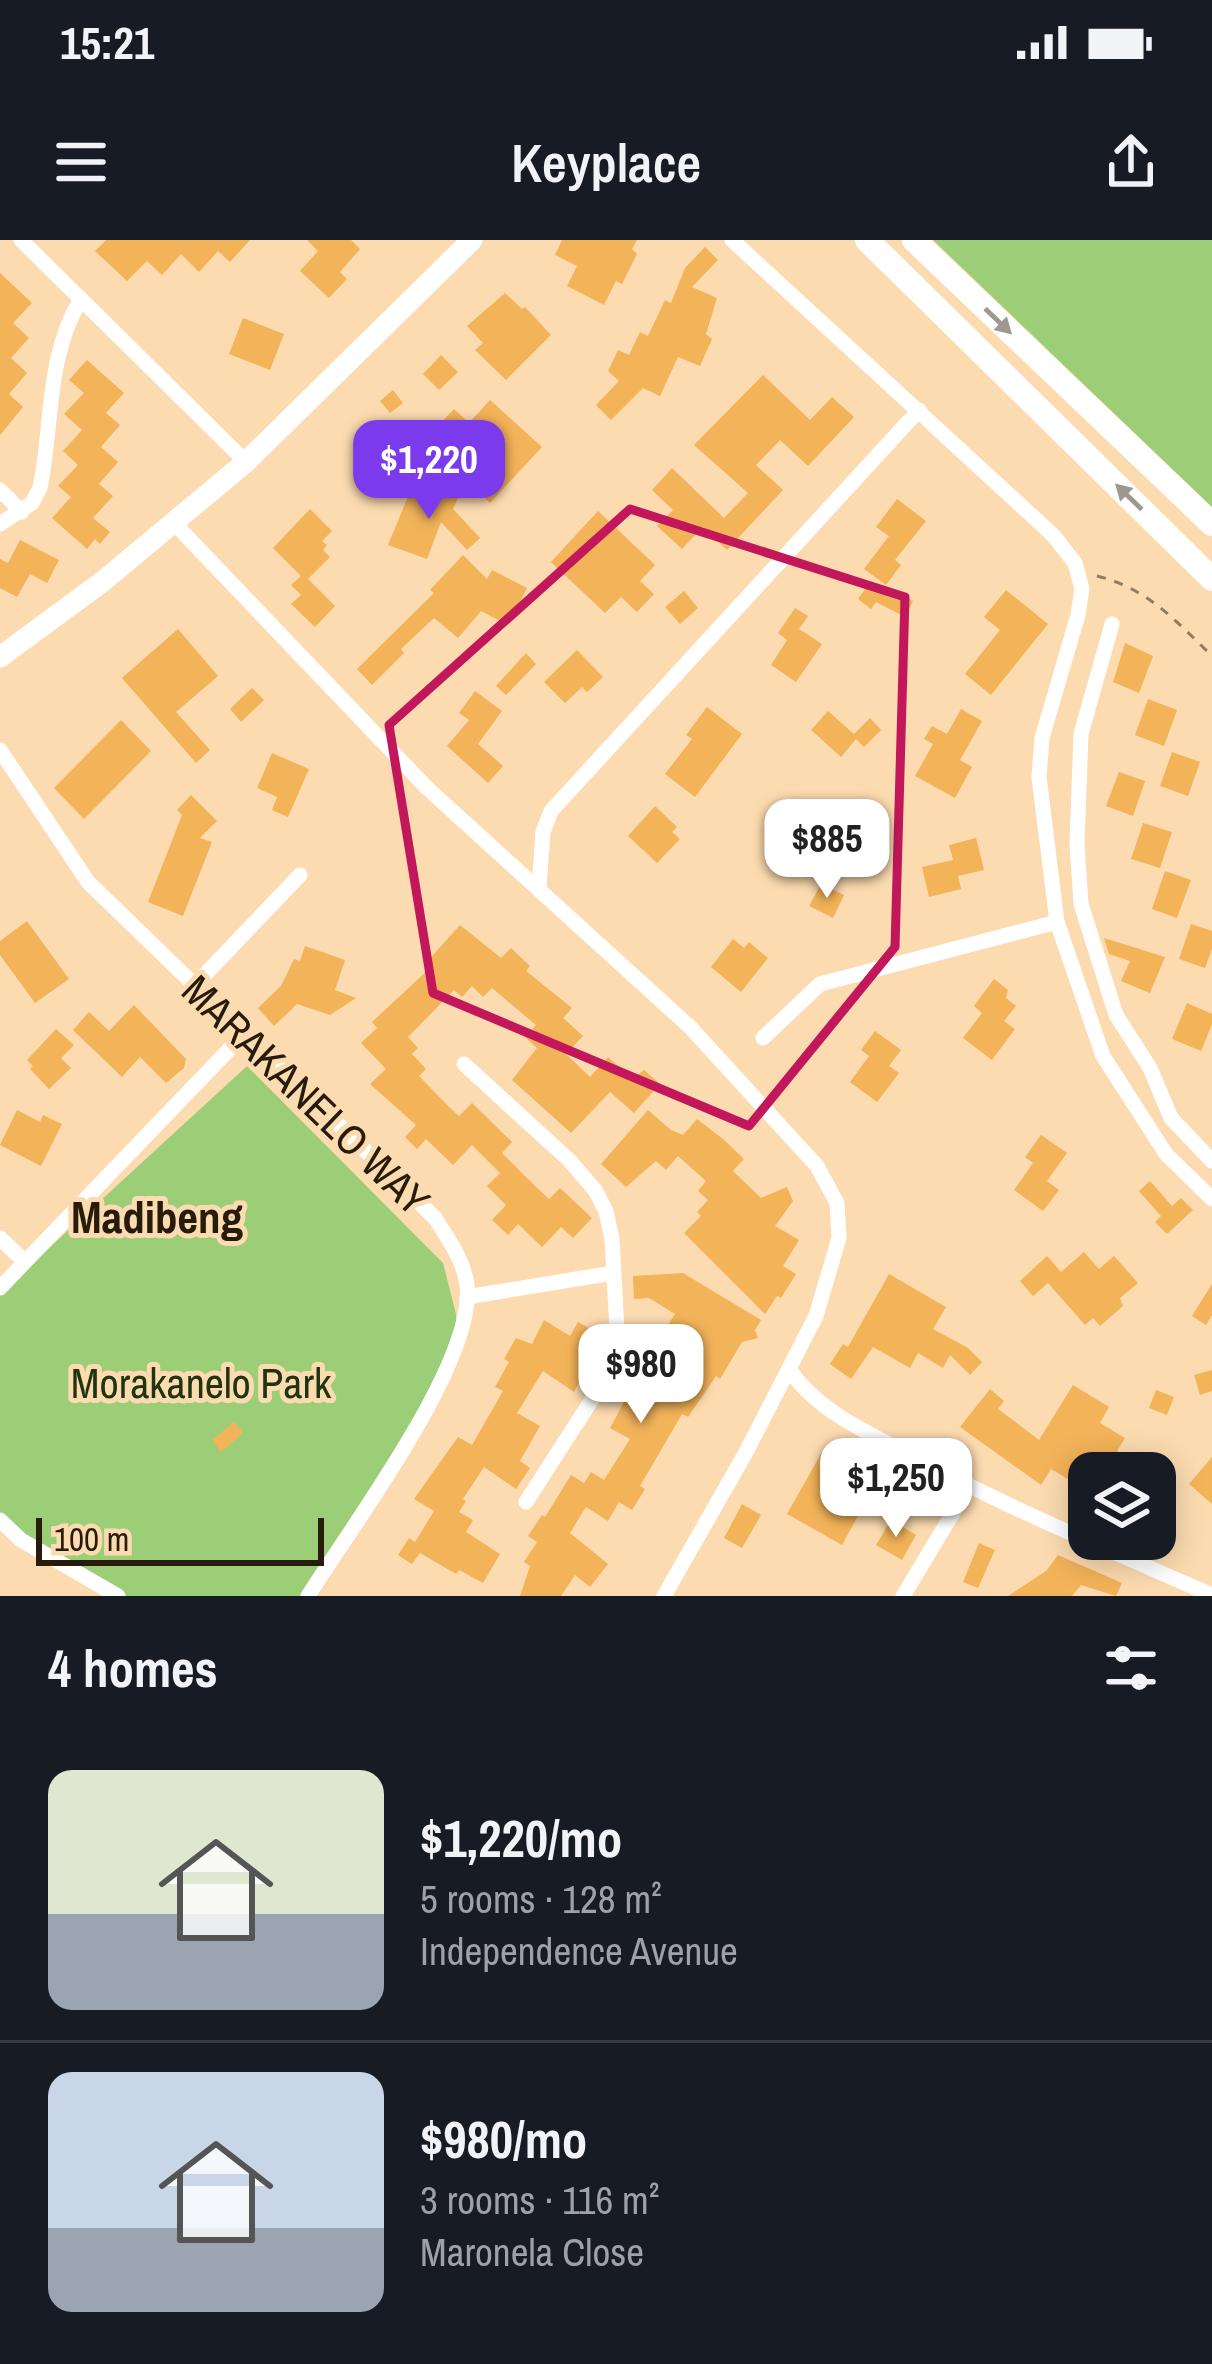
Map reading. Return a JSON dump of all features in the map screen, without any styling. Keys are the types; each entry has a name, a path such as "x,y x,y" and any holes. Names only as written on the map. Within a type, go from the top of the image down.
{"main road":[{"path":"868,240 1212,578"},
{"path":"914,240 1212,524"}],"street":[{"path":"21,240 246,462"},
{"path":"0,657 102,582 246,462 472,240"},
{"path":"733,240 1053,535 1075,563 1082,589 1078,615 1042,738 1039,777 1057,922 1102,1056 1166,1154 1212,1199"},
{"path":"0,524 22,512 40,488 59,346 81,298"},
{"path":"539,886 543,832 551,811 919,410"},
{"path":"0,490 22,512"},
{"path":"174,523 427,788 690,1027 817,1166 838,1203 839,1238 816,1316 664,1596"},
{"path":"1112,624 1082,734 1077,844 1081,904 1116,1015 1150,1068 1172,1118 1212,1161"},
{"name":"MARAKANELO WAY","path":"0,750 88,882 435,1218 454,1247 467,1282 457,1354 308,1596"},
{"path":"194,986 300,875"},
{"path":"763,1038 820,984 1057,922"},
{"path":"0,1288 245,1033"},
{"path":"464,1064 596,1190 612,1239 618,1348 600,1387 526,1502"},
{"path":"0,1238 23,1260"},
{"path":"467,1297 613,1274"},
{"path":"789,1370 804,1391 830,1409 968,1488 1212,1595"},
{"path":"902,1596 968,1488"},
{"path":"0,1520 21,1540 118,1596"}],"path":[{"path":"1078,573 1127,584 1158,602 1212,656"}],"highlighted area":[{"path":"630,509 905,597 895,947 749,1126 433,993 389,725"}],"green space":[{"path":"933,240 1212,240 1212,507"},
{"name":"Morakanelo Park","path":"247,1066 443,1263 456,1314 457,1354 306,1596 125,1596 0,1519 0,1293"}],"building":[{"path":"106,240 250,240 230,262 218,251 199,272 181,254 162,275 147,261 127,281 95,251"},
{"path":"307,240 351,240 360,249 340,272 347,279 329,298 300,271 318,251"},
{"path":"562,240 637,240 632,249 637,254 622,284 616,281 604,305 567,286 577,266 555,255"},
{"path":"705,247 718,260 692,287 717,298 706,334 712,339 700,366 678,357 660,396 643,388 611,420 596,405 619,381 608,371 618,350 629,355 640,332 648,336 665,300 671,303 685,268"},
{"path":"0,273 32,303 13,323 29,338 11,358 27,373 9,394 23,407 0,435"},
{"path":"505,293 551,335 506,380 475,350 483,343 467,326"},
{"path":"243,318 284,334 270,370 229,354"},
{"path":"441,355 458,372 439,390 423,374"},
{"path":"87,360 124,393 106,413 120,425 101,447 118,462 99,484 113,496 93,518 110,532 100,544 95,539 87,549 52,518 71,497 58,486 78,465 63,451 82,430 64,414 84,393 69,380"},
{"path":"763,375 810,420 832,397 854,417 808,466 780,440 756,465 783,490 727,550 703,527 682,549 657,526 673,510 652,490 672,468 724,518 748,493 694,445"},
{"path":"393,390 403,403 390,413 380,401"},
{"path":"490,400 542,447 490,503 437,454 451,438 438,426 454,409 469,423"},
{"path":"414,482 458,498 453,509 480,538 467,550 441,522 427,559 388,545"},
{"path":"897,499 926,521 895,560 901,565 886,585 864,569 889,536 876,527"},
{"path":"310,509 332,531 322,541 330,557 308,579 335,606 315,627 291,604 301,595 291,585 301,576 273,548"},
{"path":"598,511 655,565 640,581 654,594 637,612 621,597 605,613 551,562"},
{"path":"20,540 59,560 47,583 30,574 17,597 0,588 0,559 8,563"},
{"path":"463,555 487,579 492,570 527,588 508,625 481,611 458,638 434,618 372,685 357,669 434,593 430,590"},
{"path":"871,581 913,601 905,617 876,602 871,609 858,599"},
{"path":"1006,590 1048,624 991,695 965,674 1000,630 984,617"},
{"path":"684,591 698,608 680,624 665,607"},
{"path":"795,608 808,616 799,629 822,644 796,682 771,665 787,640 778,633"},
{"path":"178,629 218,676 176,712 210,750 196,763 122,678"},
{"path":"1125,643 1153,656 1139,693 1113,682"},
{"path":"577,650 603,677 587,692 582,687 565,703 544,682"},
{"path":"526,653 536,664 506,695 496,686"},
{"path":"252,688 264,700 241,722 230,709"},
{"path":"475,691 502,711 478,744 503,766 488,783 447,746 469,720 459,713"},
{"path":"1148,699 1177,710 1164,746 1135,735"},
{"path":"707,707 742,734 695,797 665,774 692,739 686,735"},
{"path":"961,709 982,721 960,760 972,767 955,798 915,776 933,744 924,739 932,726 947,734"},
{"path":"828,711 854,734 870,718 881,730 864,747 856,739 841,757 811,730"},
{"path":"121,720 151,751 84,819 54,788"},
{"path":"1172,752 1200,762 1188,796 1160,786"},
{"path":"272,753 309,769 288,817 272,810 277,797 257,788"},
{"path":"1119,772 1145,781 1133,816 1106,806"},
{"path":"191,795 217,821 200,838 212,842 183,916 148,902 182,815 177,810"},
{"path":"655,806 677,827 672,832 680,839 657,863 628,836"},
{"path":"1143,823 1172,832 1160,868 1131,859"},
{"path":"976,838 984,870 958,876 961,889 929,897 922,867 953,860 949,845"},
{"path":"821,845 848,859 836,883 809,869"},
{"path":"1165,871 1191,880 1177,918 1152,909"},
{"path":"821,884 844,895 833,918 809,906"},
{"path":"27,921 69,979 35,1003 0,955 0,941"},
{"path":"1191,924 1212,931 1205,968 1179,959"},
{"path":"460,925 501,958 511,948 530,966 526,971 572,1008 563,1018 583,1036 566,1054 590,1077 608,1057 632,1079 644,1070 660,1084 634,1113 610,1092 571,1133 512,1080 537,1048 525,1037 536,1025 492,988 483,997 472,986 462,997 454,990 408,1037 418,1048 412,1054 426,1069 419,1076 449,1107 459,1116 472,1103 512,1142 502,1153 534,1185 549,1199 560,1188 592,1218 573,1238 561,1227 542,1247 518,1224 508,1235 492,1220 506,1205 487,1186 500,1173 472,1145 453,1165 426,1139 417,1149 405,1137 416,1125 370,1084 386,1069 361,1043 377,1028 372,1022 430,968 425,964"},
{"path":"1104,938 1165,957 1150,993 1121,981 1130,961 1109,954"},
{"path":"733,939 744,948 749,942 768,958 741,992 711,967"},
{"path":"305,946 345,960 335,990 356,998 330,1015 297,1004 274,1026 258,1008 281,986 294,959 300,961"},
{"path":"994,979 1008,990 1006,998 1016,1006 1004,1021 1015,1029 992,1060 963,1038 982,1013 974,1006"},
{"path":"1187,1003 1212,1014 1201,1051 1172,1039"},
{"path":"134,1005 186,1059 184,1068 166,1083 140,1057 122,1077 73,1030 89,1012 109,1031"},
{"path":"56,1029 74,1045 61,1058 71,1068 49,1089 27,1060"},
{"path":"875,1031 901,1050 889,1066 899,1073 877,1102 850,1082 869,1056 861,1050"},
{"path":"17,1110 40,1122 43,1115 62,1124 41,1166 0,1145"},
{"path":"648,1110 683,1135 697,1119 723,1139 744,1159 733,1171 761,1198 787,1187 793,1201 775,1226 799,1240 783,1266 796,1274 765,1314 684,1233 701,1216 697,1212 708,1200 698,1191 706,1181 678,1156 666,1170 656,1161 626,1187 601,1164"},
{"path":"1041,1135 1067,1153 1047,1181 1059,1190 1043,1211 1014,1190 1033,1163 1025,1157"},
{"path":"1150,1181 1172,1206 1181,1198 1193,1210 1167,1234 1155,1222 1161,1216 1139,1191"},
{"path":"1084,1252 1099,1269 1114,1256 1138,1283 1120,1298 1123,1306 1100,1326 1093,1318 1085,1325 1048,1283 1033,1296 1020,1281 1047,1256 1061,1272"},
{"path":"683,1273 761,1320 755,1330 758,1338 742,1342 720,1379 716,1376 688,1417 682,1414 640,1486 645,1489 632,1510 619,1502 608,1521 586,1507 570,1533 608,1564 590,1587 575,1575 561,1596 520,1596 530,1566 524,1562 537,1542 528,1536 571,1475 584,1483 591,1472 604,1480 630,1439 610,1428 629,1393 643,1401 674,1351 667,1347 677,1330 668,1325 675,1314 649,1298 634,1299 633,1276"},
{"path":"889,1274 946,1307 933,1329 968,1348 982,1362 970,1375 950,1355 943,1368 918,1353 910,1368 873,1347 851,1379 830,1364 843,1344 848,1347"},
{"path":"1212,1284 1212,1315 1206,1325 1192,1316"},
{"path":"544,1320 570,1336 578,1322 604,1337 574,1392 543,1371 517,1413 540,1426 520,1461 530,1468 516,1489 484,1467 463,1499 459,1512 473,1520 466,1532 500,1554 483,1583 420,1553 412,1564 398,1555 409,1538 415,1542 434,1511 414,1499 458,1437 472,1445 503,1391 495,1387 516,1338 532,1344"},
{"path":"1212,1370 1212,1391 1200,1395 1194,1375"},
{"path":"1073,1385 1109,1407 1100,1423 1125,1438 1119,1452 1068,1452 1068,1479 1051,1469 1041,1485 960,1427 990,1389 1004,1401 998,1409 1039,1440"},
{"path":"1156,1390 1174,1397 1167,1415 1149,1408"},
{"path":"234,1422 243,1433 221,1452 212,1440"},
{"path":"822,1452 876,1483 842,1545 787,1514"},
{"path":"1212,1457 1212,1504 1189,1484"},
{"path":"742,1504 761,1515 742,1548 724,1538"},
{"path":"891,1520 916,1535 902,1560 876,1545"},
{"path":"979,1543 995,1550 978,1588 963,1582"},
{"path":"1058,1555 1122,1583 1116,1596 1081,1585 1072,1596 1008,1596 1046,1571"}],"district":[{"name":"Madibeng","path":"157,1217"}]}
